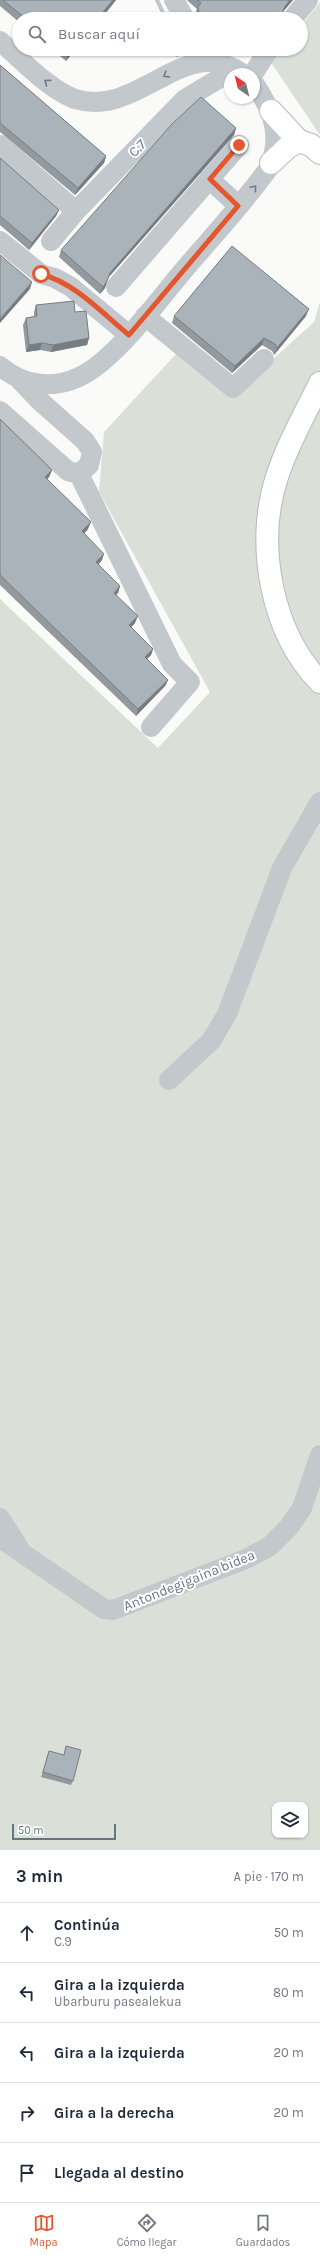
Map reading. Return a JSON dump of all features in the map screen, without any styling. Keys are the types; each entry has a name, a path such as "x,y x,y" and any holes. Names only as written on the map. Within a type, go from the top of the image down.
{"main road":[{"path":"271,111 299,141 311,145 320,153"},
{"path":"271,164 288,147 299,141"},
{"path":"320,383 277,477 267,522 269,574 282,624 310,672 320,682"}],"street":[{"path":"174,0 181,12"},
{"path":"298,12 308,0"},
{"path":"0,41 12,51"},
{"path":"18,56 59,90 74,98 94,102 125,97 198,56"},
{"path":"203,56 235,68"},
{"path":"248,68 261,56"},
{"name":"C.7","path":"51,241 76,211 185,99 224,81"},
{"path":"19,379 46,384 60,383 80,377 100,362 129,335 256,186 271,164 275,137 271,111 260,93"},
{"path":"0,145 76,211"},
{"path":"116,287 239,145"},
{"path":"210,179 238,206"},
{"path":"0,241 41,274 55,278 71,287 129,335"},
{"path":"145,316 233,388 264,359"},
{"path":"0,366 19,379 40,401 84,441 92,452 89,465 79,474"},
{"path":"0,411 68,471 79,474 172,664 190,682 151,727"},
{"path":"169,1080 211,1041 227,1014 282,868 320,802"},
{"name":"Antondegigaina bidea","path":"0,1538 104,1609 113,1610 246,1560 270,1546 289,1527 302,1508 320,1455"},
{"path":"0,1518 22,1553"}],"shaded area":[{"path":"320,2 320,135 270,61 274,56 308,56 308,17"},
{"path":"320,302 320,1850 0,1850 0,599 158,748 210,692 99,492 104,432 176,354 231,397 314,322"}],"building":[{"path":"3,0 113,0 103,12 18,12"},
{"path":"197,0 290,0 283,10 283,12 199,12 198,7 201,3"},
{"path":"0,65 106,156 78,188 0,123"},
{"path":"201,97 236,128 110,273 103,287 61,250 172,124"},
{"path":"0,158 59,210 32,243 0,216"},
{"path":"232,246 309,309 277,348 275,344 264,338 235,366 174,316"},
{"path":"0,255 32,282 0,319"},
{"path":"74,301 75,312 86,311 89,338 53,345 42,343 29,345 26,318 37,316 36,305"},
{"path":"0,419 52,470 45,477 91,522 82,531 104,554 96,562 120,586 114,593 138,616 129,625 153,649 145,657 168,680 138,709 0,575"},
{"path":"66,1746 81,1750 73,1781 43,1772 49,1751 64,1755"}],"waterway":[{"path":"157,0 163,12"}],"route":[{"path":"41,274 55,278 71,287 129,335 238,206 210,179 239,145"}]}
